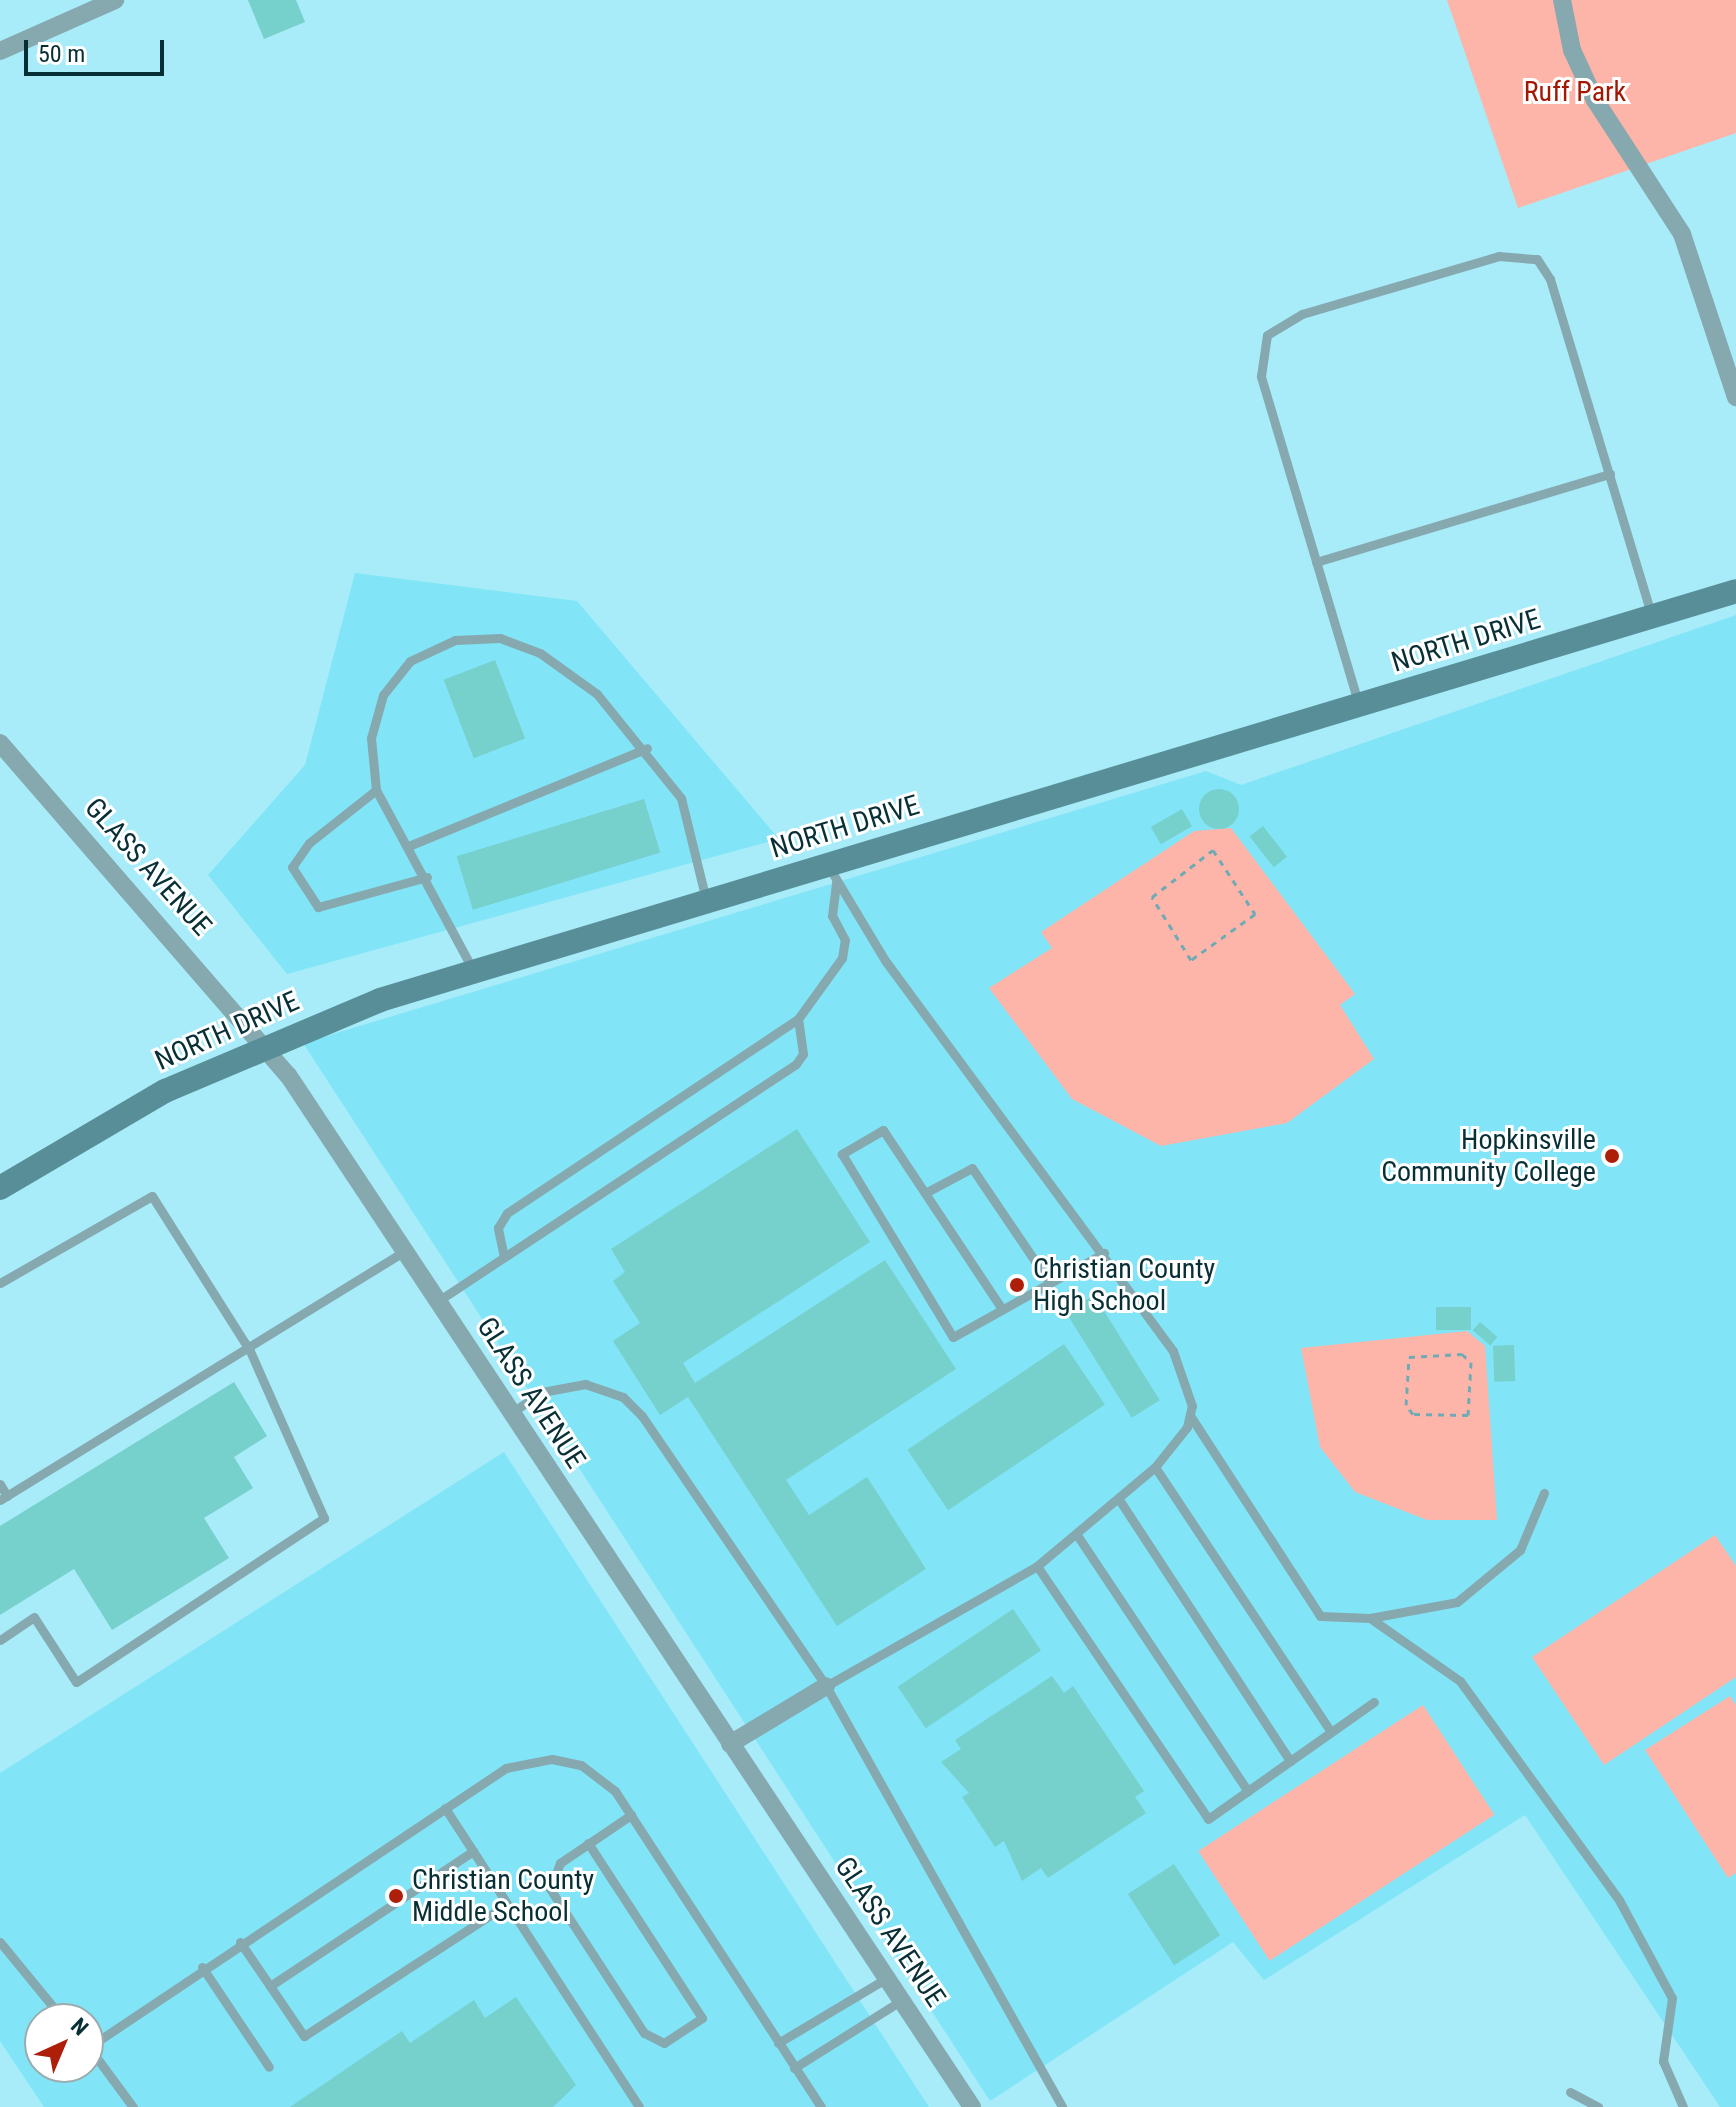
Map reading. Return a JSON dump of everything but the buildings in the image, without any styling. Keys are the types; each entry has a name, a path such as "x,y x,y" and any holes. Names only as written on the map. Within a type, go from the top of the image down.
{"main road":[{"name":"NORTH DRIVE","path":"0,1188 165,1091 264,1044 473,971 706,900 832,872 1359,705 1736,591"}],"street":[{"path":"0,51 115,0"},
{"path":"1562,0 1572,50 1595,100 1682,234 1736,397"},
{"name":"GLASS AVENUE","path":"0,743 264,1044 405,1251 972,2107"},
{"path":"730,1744 826,1686"}],"lane":[{"path":"1359,705 1260,361 1267,335 1302,314 1499,256 1537,259 1550,279 1651,617"},
{"path":"1316,562 1610,474"},
{"path":"473,971 411,845 376,790 371,738 383,695 410,661 455,640 500,638 540,653 597,694 647,748 681,798 706,900"},
{"path":"411,845 647,748"},
{"path":"376,790 309,843 292,867 318,907 427,877"},
{"path":"504,1257 498,1228 507,1213 798,1019 842,958 845,940 832,916 832,872"},
{"path":"832,872 886,962 1104,1253 1173,1351 1191,1393 1191,1417 1320,1616 1370,1618 1457,1602 1493,1579 1520,1550 1544,1493"},
{"path":"438,1301 796,1064 803,1054 798,1019"},
{"path":"1002,1309 883,1130 842,1154 953,1337 1104,1253"},
{"path":"925,1193 972,1168 1050,1283"},
{"path":"0,1283 152,1196 250,1351 324,1518 76,1682 34,1617 0,1640"},
{"path":"0,1484 4,1498 250,1351 405,1251"},
{"path":"511,1413 560,1385 598,1387 623,1397 826,1686 1062,2107"},
{"path":"826,1686 1037,1566 1120,1501 1155,1467 1191,1417"},
{"path":"1155,1467 1331,1732"},
{"path":"1120,1501 1290,1761"},
{"path":"1077,1535 1248,1791"},
{"path":"1037,1566 1208,1819 1374,1702"},
{"path":"1370,1618 1460,1681 1619,1900 1672,1998 1663,2061 1683,2107"},
{"path":"104,2036 202,1967 506,1768 552,1759 601,1776 631,1815 821,2107"},
{"path":"445,1808 639,2107"},
{"path":"588,1843 702,2018 664,2043 644,2033 550,1889 560,1863 588,1843 631,1815"},
{"path":"270,1986 473,1851"},
{"path":"240,1942 304,2036 507,1904"},
{"path":"0,1942 50,2003"},
{"path":"202,1967 269,2067"},
{"path":"778,2043 887,1978"},
{"path":"794,2068 902,2000"},
{"path":"104,2068 133,2107"},
{"path":"1570,2092 1598,2107"}],"path":[{"path":"1213,850 1255,914 1191,960 1152,897 1213,850"},
{"path":"1462,1354 1471,1362 1468,1415 1413,1414 1406,1405 1409,1357 1462,1354"}],"shaded area":[{"path":"355,573 577,601 779,839 287,974 208,875 305,765"},
{"name":"Christian County High School","path":"1736,615 1736,2107 1720,2107 1525,1815 1264,1980 1233,1942 990,2101 303,1043 1206,771 1241,785"},
{"name":"Christian County Middle School","path":"504,1452 929,2107 44,2107 28,2083 104,2083 104,2003 24,2003 24,2077 0,2041 0,1773"}],"green space":[{"name":"Ruff Park","path":"1447,0 1736,0 1736,133 1518,208"},
{"path":"1231,828 1355,994 1340,1005 1374,1059 1287,1123 1161,1146 1072,1099 989,988 1052,948 1041,932 1194,831"},
{"path":"1467,1331 1485,1346 1497,1520 1427,1520 1355,1492 1320,1447 1301,1348"},
{"path":"1715,1535 1736,1566 1736,1677 1604,1765 1532,1657"},
{"path":"1730,1696 1736,1705 1736,1873 1728,1878 1645,1750"},
{"path":"1423,1705 1494,1815 1270,1961 1198,1851"}],"place":[{"name":"Hopkinsville Community College","path":"1612,1156"},
{"name":"Christian County High School","path":"1017,1285"},
{"name":"Christian County Middle School","path":"396,1896"}]}
